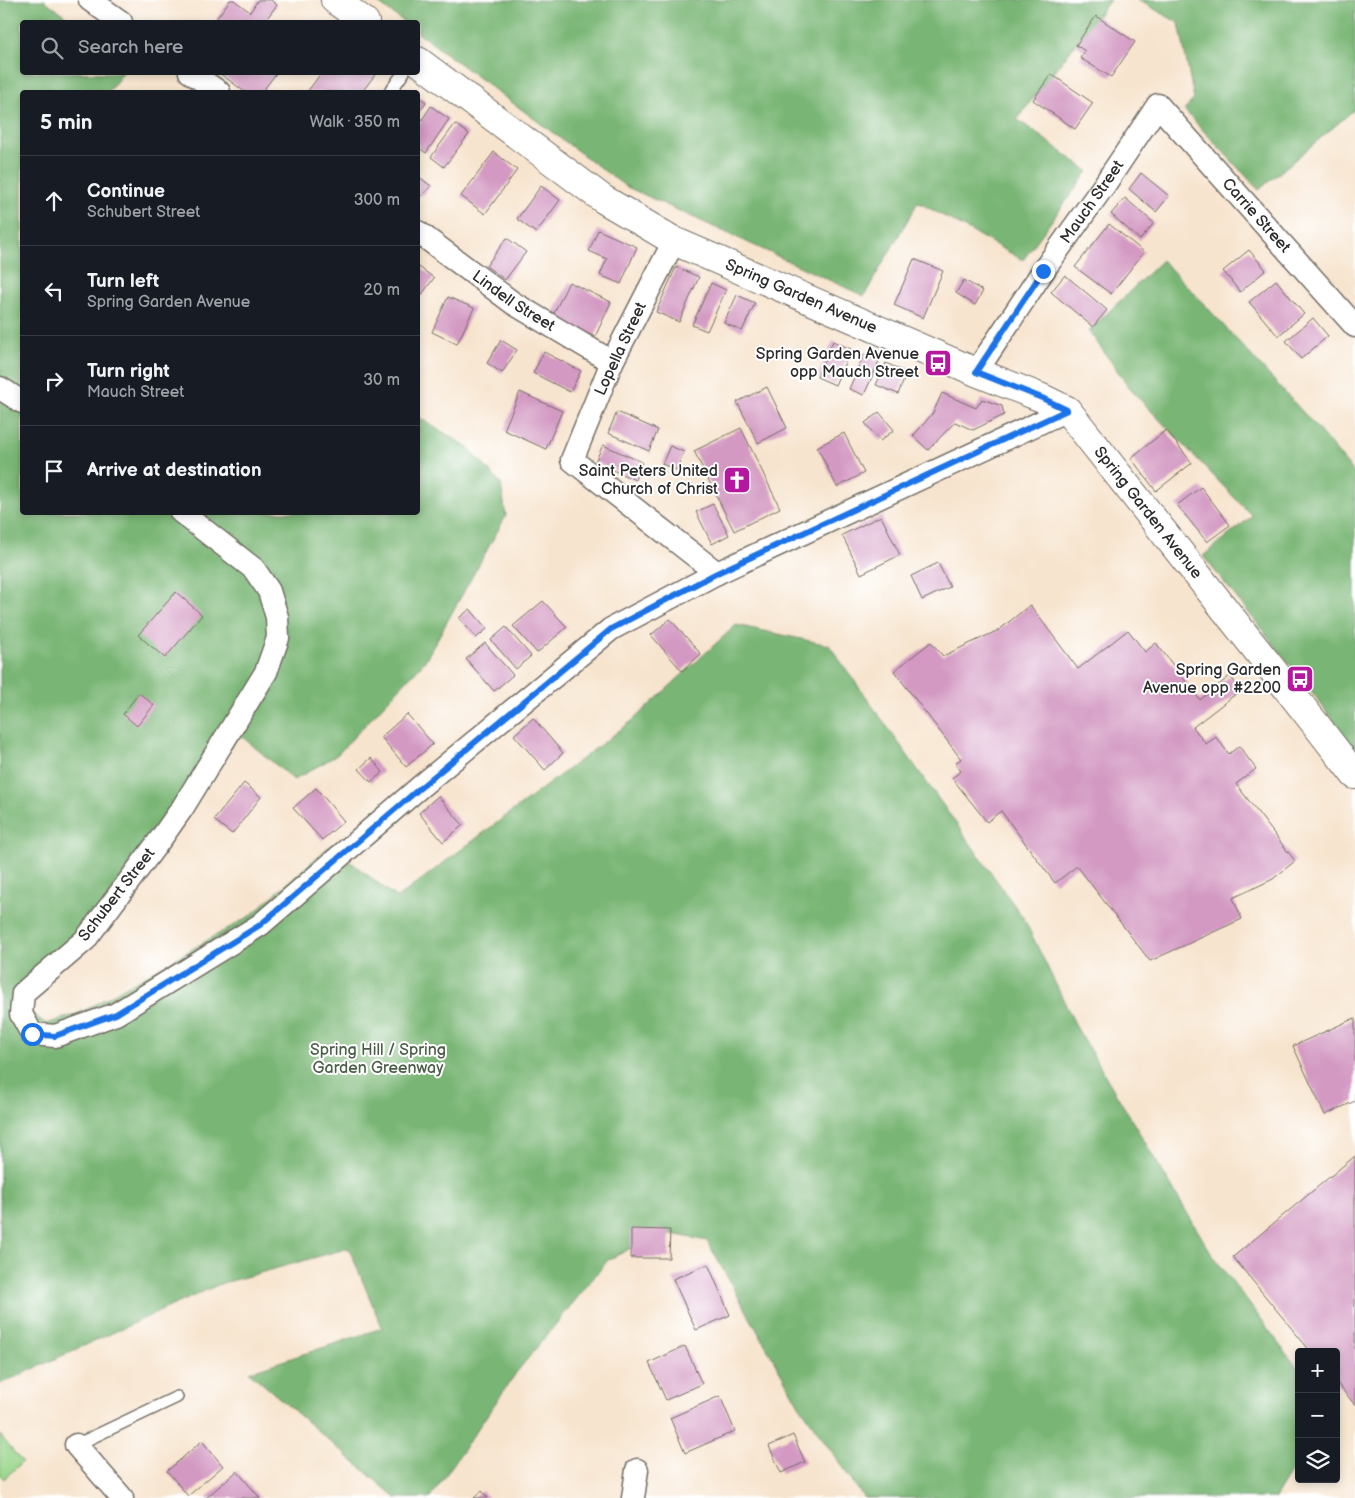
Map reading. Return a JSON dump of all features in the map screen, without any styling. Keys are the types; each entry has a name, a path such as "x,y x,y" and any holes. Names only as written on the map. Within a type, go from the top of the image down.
{"street":[{"path":"90,0 118,20"},
{"path":"335,0 362,20"},
{"name":"Spring Garden Avenue","path":"420,62 603,199 674,241 1067,410 1306,710 1355,775"},
{"path":"194,75 216,90"},
{"name":"Carrie Street","path":"1158,105 1355,326"},
{"name":"Mauch Street","path":"976,372 1043,271 1158,105"},
{"name":"Lindell Street","path":"420,233 513,303 612,362"},
{"name":"Lopella Street","path":"674,241 612,362 572,460 717,573"},
{"path":"0,388 20,401"},
{"name":"Schubert Street","path":"185,515 254,569 269,591 277,617 278,638 266,672 183,807 162,837 85,940 23,994 21,1014 32,1034 55,1036 116,1014 260,925 413,794 611,629 717,573 1067,410"},
{"path":"76,1445 122,1498"},
{"path":"632,1498 637,1470"}],"lane":[{"path":"391,90 402,75"},
{"path":"76,1445 176,1397"}],"green space":[{"name":"Spring Hill / Spring Garden Greenway","path":"0,0 44,0 71,20 20,20 20,75 121,75 110,90 20,90 20,515 420,515 420,418 468,447 501,484 506,516 425,661 337,755 294,780 240,735 32,995 31,1012 46,1024 80,1013 250,916 332,844 342,855 397,898 632,721 736,625 829,645 1024,919 1078,1030 1211,1253 1295,1365 1295,1466 1275,1498 864,1498 799,1405 707,1241 662,1232 608,1260 516,1373 430,1498 396,1498 249,1372 382,1328 349,1248 220,1284 0,1384"},
{"path":"374,0 1110,0 1017,119 1088,171 1023,260 918,202 864,296 625,186 420,34 420,20 401,20"},
{"path":"1138,0 1355,0 1355,109 1259,190 1184,110 1194,99 1179,23"},
{"path":"1162,260 1311,421 1355,474 1355,750 1309,688 1203,556 1252,516 1131,390 1089,331"},
{"path":"0,1435 22,1462 4,1479 0,1475"}],"building":[{"path":"230,0 234,0 250,12 258,0 271,0 277,5 266,20 216,19"},
{"path":"1096,16 1135,42 1111,77 1080,58 1085,51 1076,45"},
{"path":"1051,74 1093,103 1075,129 1033,100"},
{"path":"222,75 275,75 264,90 242,90"},
{"path":"320,75 375,75 364,90 308,90"},
{"path":"420,98 426,102 420,110"},
{"path":"431,106 449,119 426,153 420,148 420,123"},
{"path":"455,124 469,134 444,167 431,157"},
{"path":"494,152 517,170 485,214 461,196"},
{"path":"1141,173 1169,196 1156,212 1129,189"},
{"path":"420,178 431,186 422,196 420,194"},
{"path":"541,186 560,200 536,233 517,219"},
{"path":"1125,198 1154,223 1140,240 1111,214"},
{"path":"1109,224 1144,252 1111,294 1075,267"},
{"path":"598,230 637,247 621,284 600,275 607,259 589,251"},
{"path":"507,238 526,252 505,280 486,266"},
{"path":"1249,250 1266,270 1240,292 1223,271"},
{"path":"914,259 943,271 923,318 894,305"},
{"path":"676,267 699,277 679,322 656,312"},
{"path":"420,268 434,278 420,297"},
{"path":"1065,275 1107,310 1093,327 1051,292"},
{"path":"964,280 983,291 975,305 956,293"},
{"path":"1276,280 1304,314 1278,336 1249,302"},
{"path":"569,282 611,302 595,337 552,317"},
{"path":"711,283 726,290 707,331 692,325"},
{"path":"737,295 755,303 742,331 724,323"},
{"path":"448,297 474,308 457,344 432,332"},
{"path":"1313,318 1328,336 1301,359 1286,341"},
{"path":"501,340 517,350 502,373 487,363"},
{"path":"833,341 851,349 835,385 817,377"},
{"path":"544,352 581,371 570,392 533,373"},
{"path":"864,354 879,361 864,395 849,389"},
{"path":"886,363 907,373 898,394 876,385"},
{"path":"767,387 787,428 758,443 737,402"},
{"path":"520,392 562,411 546,449 504,430"},
{"path":"942,393 976,408 982,399 1002,406 1004,415 973,430 955,422 928,450 913,436 933,413"},
{"path":"617,412 658,430 649,451 608,433"},
{"path":"879,412 894,430 880,441 865,423"},
{"name":"Saint Peters United Church of Christ","path":"741,428 780,508 734,531 694,451"},
{"path":"1166,430 1192,463 1156,491 1131,458"},
{"path":"844,433 864,473 837,487 817,447"},
{"path":"603,445 642,462 635,480 595,462"},
{"path":"670,446 684,452 676,470 662,464"},
{"path":"1201,487 1230,525 1207,542 1177,505"},
{"path":"713,504 729,535 712,544 696,512"},
{"path":"881,516 900,555 861,574 842,535"},
{"path":"938,563 950,587 922,600 911,576"},
{"path":"176,592 202,615 165,658 138,635"},
{"path":"543,601 567,627 537,653 513,626"},
{"path":"1030,605 1078,669 1128,630 1145,652 1156,643 1200,700 1230,676 1241,690 1193,727 1206,744 1216,737 1229,754 1239,746 1256,769 1236,784 1295,861 1273,879 1233,898 1242,919 1150,961 1077,866 1055,883 1001,811 987,822 952,778 961,771 955,763 961,759 894,671 931,642 943,656 999,630"},
{"path":"470,609 487,629 476,638 459,618"},
{"path":"670,619 701,654 682,671 651,635"},
{"path":"506,627 531,656 516,669 491,640"},
{"path":"485,643 513,675 494,691 466,659"},
{"path":"139,693 154,705 137,726 123,714"},
{"path":"407,714 433,744 406,767 381,737"},
{"path":"533,718 563,753 545,770 514,735"},
{"path":"371,758 383,772 371,782 359,769"},
{"path":"244,783 261,797 232,834 214,820"},
{"path":"316,788 344,821 322,840 293,808"},
{"path":"438,796 463,825 443,842 419,813"},
{"path":"1355,1018 1355,1101 1325,1115 1293,1046"},
{"path":"1355,1156 1355,1405 1340,1387 1340,1348 1308,1348 1233,1257"},
{"path":"631,1229 670,1230 669,1258 631,1258"},
{"path":"708,1264 730,1315 696,1330 673,1279"},
{"path":"685,1346 702,1384 666,1400 649,1363"},
{"path":"720,1396 735,1431 685,1453 670,1418"},
{"path":"793,1435 805,1462 781,1473 769,1446"},
{"path":"202,1441 223,1466 188,1496 167,1471"},
{"path":"237,1471 260,1498 206,1498"},
{"path":"482,1491 488,1498 474,1498"}],"place":[{"name":"Spring Garden Avenue opp Mauch Street","path":"938,363"},
{"name":"Saint Peters United Church of Christ","path":"737,480"},
{"name":"Spring Garden Avenue opp #2200","path":"1300,679"}],"route":[{"path":"32,1034 55,1036 116,1014 260,925 420,788 611,629 717,573 806,530 1067,410 976,372 1043,271"}]}
